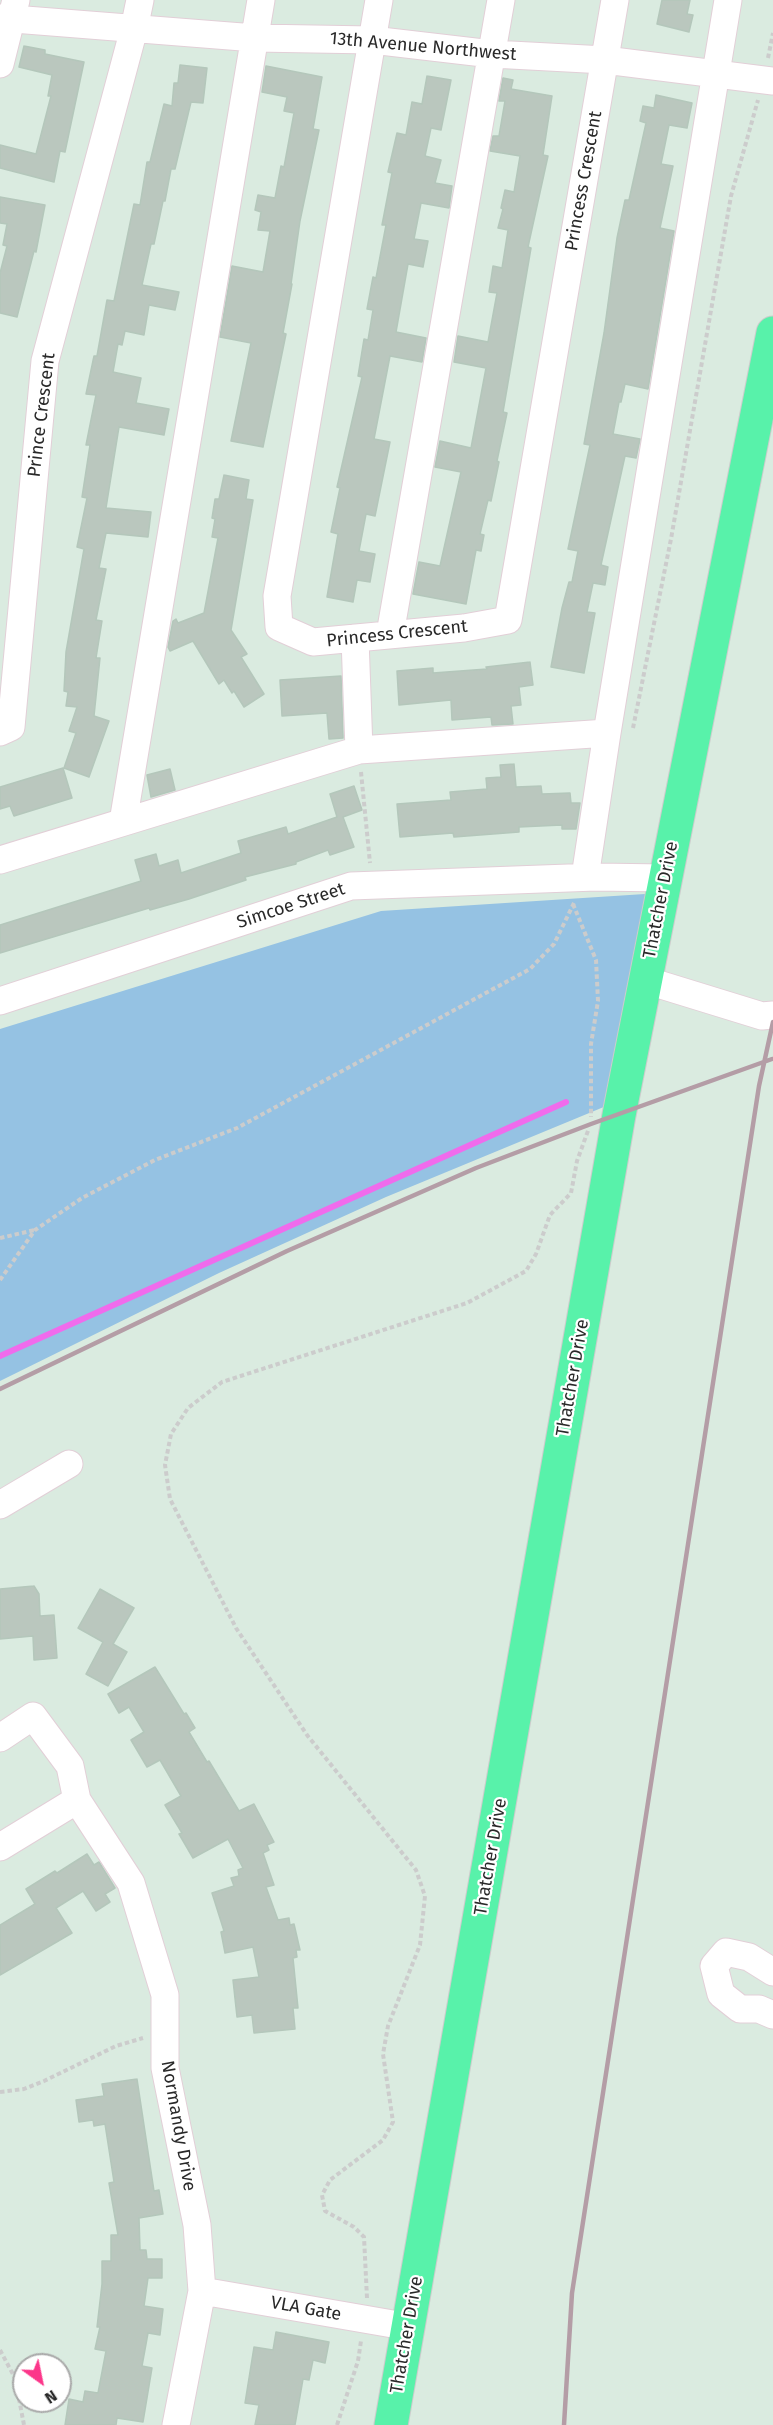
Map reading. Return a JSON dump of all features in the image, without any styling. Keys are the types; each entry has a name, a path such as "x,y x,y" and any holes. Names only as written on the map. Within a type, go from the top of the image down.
{"main road":[{"name":"Thatcher Drive","path":"391,2425 410,2327 617,1126 773,333"}],"street":[{"path":"134,29 140,0"},
{"path":"123,822 261,0"},
{"path":"372,40 379,0"},
{"path":"390,634 501,0"},
{"path":"605,60 615,0"},
{"path":"591,877 620,731 714,72 728,0"},
{"path":"0,64 9,13"},
{"name":"13th Avenue Northwest","path":"9,13 134,29 255,38 372,40 492,54 605,60 768,80"},
{"name":"Prince Crescent","path":"0,732 11,727 45,362 134,29"},
{"name":"Princess Crescent","path":"372,40 277,596 279,627 313,642 464,628 508,620 605,60"},
{"path":"355,638 359,750"},
{"path":"0,860 359,750 620,731"},
{"name":"Simcoe Street","path":"0,1000 351,886 591,877 665,878"},
{"path":"645,980 762,1016 773,1015"},
{"path":"0,1505 69,1464"},
{"name":"Normandy Drive","path":"0,1737 33,1716 70,1766 77,1800 131,1883 165,1995 165,2068 197,2226 202,2291 176,2425"},
{"path":"0,1847 77,1800"},
{"path":"773,1972 749,1957 726,1952 714,1966 721,1994 740,2009 759,2008 773,2015"},
{"name":"VLA Gate","path":"202,2291 410,2327"}],"path":[{"path":"620,731 671,539 731,196 768,80 773,33"},
{"path":"359,750 372,885"},
{"path":"0,1238 35,1230 93,1192 155,1160 237,1128 530,969 554,944 573,904 591,877"},
{"path":"338,2425 358,2361 368,2290 364,2237 354,2227 324,2211 322,2195 330,2180 383,2140 393,2122 383,2054 388,2026 420,1945 425,1896 416,1870 307,1735 236,1628 170,1499 165,1465 171,1434 188,1408 222,1382 467,1303 526,1271 536,1254 550,1215 572,1193 577,1161 591,1124 591,1044 598,1000 596,960 573,904"},
{"path":"0,1280 35,1230"},
{"path":"0,2092 24,2089 44,2082 116,2046 138,2038 165,2034"},
{"path":"0,2350 15,2378 24,2425"}],"shaded area":[{"path":"645,894 651,910 611,1104 386,1197 219,1273 0,1381 0,1029 381,911"}],"building":[{"path":"662,0 690,0 687,14 693,15 689,32 657,24"},
{"path":"24,46 45,50 45,54 84,62 65,152 60,151 54,182 0,168 0,145 36,154 51,96 48,96 52,75 19,67"},
{"path":"180,65 207,68 203,103 191,102 175,169 171,169 165,201 163,201 154,244 151,244 142,285 179,292 175,310 149,305 144,335 125,331 122,345 118,344 113,372 141,378 136,403 169,409 164,435 119,427 106,508 151,512 148,537 106,533 99,568 106,569 96,620 102,621 96,658 100,658 94,716 109,721 89,777 64,768 76,733 69,731 77,707 66,706 68,692 64,691 66,652 84,549 77,547 87,498 82,497 90,445 86,445 96,395 86,394 94,356 97,356 107,300 114,301 134,204 140,205 147,162 150,162 164,104 172,106 174,83 178,83"},
{"path":"266,66 322,77 313,129 319,130 300,221 283,333 286,334 263,447 231,441 251,343 220,337 232,266 263,272 270,231 258,230 261,212 255,210 258,195 275,198 281,166 284,167 294,113 284,111 287,97 262,92"},
{"path":"427,76 451,80 441,130 431,128 425,156 441,160 435,183 452,186 449,208 421,203 414,239 428,241 423,267 408,264 396,332 426,338 422,362 390,356 374,439 390,442 375,516 366,514 359,551 375,554 370,582 357,580 353,602 327,597 338,534 331,532 340,488 337,487 362,377 358,376 364,339 368,340 373,310 367,309 373,277 376,278 386,225 382,225 392,173 388,172 397,133 406,135 412,102 422,104"},
{"path":"503,78 513,80 511,89 552,96 543,155 548,156 528,247 531,248 503,412 507,413 497,461 499,462 491,501 488,500 480,534 484,535 481,551 476,550 466,604 413,594 419,562 440,566 461,472 435,467 440,441 471,448 486,368 454,362 458,336 488,342 497,293 489,292 493,266 502,268 508,230 498,228 503,209 501,208 505,190 514,192 520,156 490,151 493,136 499,136 505,101 499,101"},
{"path":"656,95 692,103 687,128 669,125 661,164 673,166 660,228 674,231 648,389 625,384 621,402 619,402 613,434 640,439 636,458 625,456 601,565 608,567 605,585 593,583 587,612 595,613 584,673 551,667 562,608 569,582 572,582 578,551 568,549 590,445 584,444 604,333 617,238 625,200 629,200 646,123 640,121 643,106 654,108"},
{"path":"0,197 45,205 36,252 34,251 17,317 0,313 0,273 7,246 3,245 7,224 0,223"},
{"path":"224,475 249,480 246,499 253,500 231,630 247,654 241,657 264,694 244,707 224,680 219,684 193,641 170,651 168,647 173,621 176,619 178,623 204,613 218,538 212,537 215,519 212,518 215,499 219,499"},
{"path":"530,662 533,685 519,687 521,705 511,706 513,724 492,725 491,717 452,720 451,700 399,705 397,671 433,668 433,673 487,669 486,667"},
{"path":"341,676 343,738 329,739 327,713 282,716 280,680"},
{"path":"514,764 516,787 541,786 542,794 570,793 571,803 580,803 576,829 562,829 562,825 519,827 519,832 454,837 453,833 400,837 397,804 451,800 450,792 487,789 486,778 501,777 500,765"},
{"path":"63,768 72,798 14,816 10,806 0,809 0,787"},
{"path":"170,769 175,790 151,797 147,775"},
{"path":"354,786 362,810 343,817 354,847 330,855 328,850 296,862 296,864 245,877 246,880 189,899 150,910 149,908 0,953 0,925 141,881 135,860 156,854 159,866 178,860 181,873 241,853 238,841 286,827 288,834 337,817 330,794"},
{"path":"34,1586 39,1594 40,1616 54,1615 57,1658 34,1660 33,1636 0,1639 0,1589"},
{"path":"100,1589 134,1608 113,1644 127,1652 108,1686 86,1674 103,1642 78,1628"},
{"path":"155,1667 195,1728 189,1732 239,1811 254,1804 274,1842 267,1845 269,1850 263,1853 274,1885 266,1887 278,1920 289,1918 290,1925 294,1924 300,1950 296,1950 297,1957 293,1958 298,2008 293,2008 295,2029 254,2033 252,2015 237,2017 233,1980 259,1977 253,1947 225,1953 221,1932 224,1931 212,1893 234,1886 231,1878 239,1876 238,1870 243,1868 228,1839 193,1858 179,1834 182,1833 165,1805 181,1796 160,1760 147,1767 131,1740 144,1732 129,1707 119,1713 108,1694"},
{"path":"87,1854 94,1865 99,1862 115,1888 105,1894 110,1902 96,1911 83,1891 56,1908 72,1933 0,1975 0,1925 35,1904 26,1889"},
{"path":"137,2079 154,2191 159,2190 163,2214 139,2218 140,2250 146,2250 147,2259 162,2259 162,2278 148,2278 144,2306 163,2309 160,2335 148,2333 142,2366 152,2368 143,2422 117,2418 116,2425 65,2425 67,2413 72,2413 72,2400 83,2402 85,2391 98,2393 106,2351 95,2349 100,2327 97,2327 102,2261 111,2261 111,2235 118,2235 109,2183 114,2182 105,2124 94,2126 93,2120 79,2122 76,2100 104,2096 102,2084"},
{"path":"276,2332 329,2342 325,2363 313,2360 309,2380 303,2379 295,2425 255,2425 259,2405 245,2403 254,2347 273,2350"}],"waterway":[{"path":"0,1356 566,1102"}],"railway":[{"path":"564,2425 572,2293 759,1086 773,1022"},
{"path":"0,1389 287,1251 476,1168 772,1059"}]}
